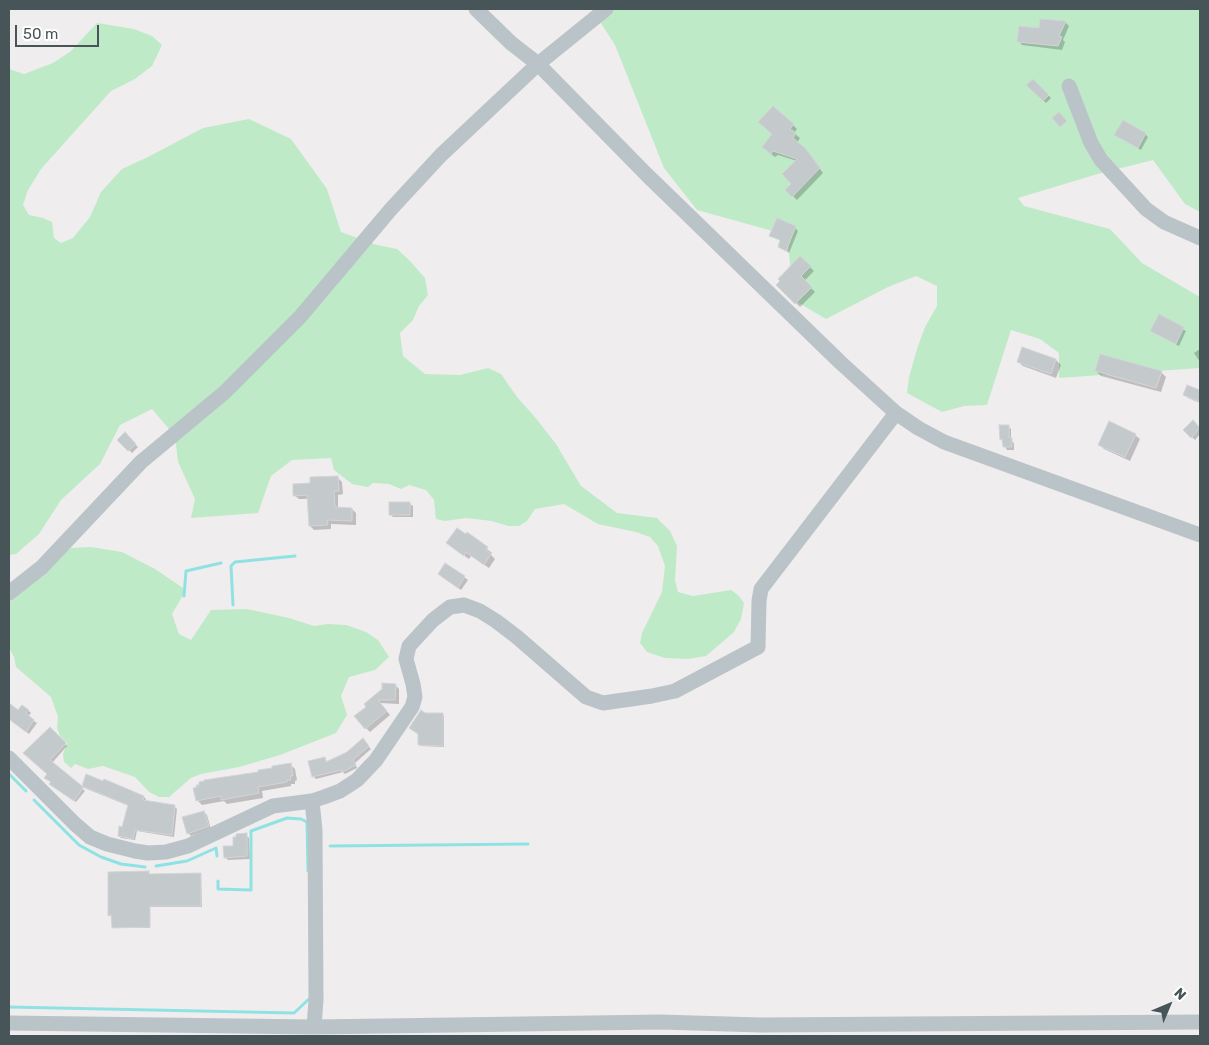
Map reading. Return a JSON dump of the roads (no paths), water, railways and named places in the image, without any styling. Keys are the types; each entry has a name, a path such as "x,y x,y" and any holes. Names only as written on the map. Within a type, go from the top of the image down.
{"street":[{"path":"476,9 511,43 538,64 840,363 896,413 944,442 1200,535"},
{"path":"9,593 42,567 141,462 225,392 287,331 391,209 441,155 538,64 606,9"},
{"path":"1069,86 1091,143 1101,160 1146,209 1164,222 1200,238"},
{"path":"9,758 90,837 120,848 148,853 166,852 188,846 273,806 312,801 349,785 364,774 376,760 412,707 415,697 406,659 409,646 433,620 450,607 464,605 480,611 496,621 586,697 603,703 652,696 675,690 758,647 758,601 761,589 896,413"},
{"path":"312,801 315,830 316,1000 314,1028"},
{"path":"9,1023 314,1028 660,1022 761,1025 1200,1022"}],"waterway":[{"path":"233,605 231,566 235,562 295,556"},
{"path":"184,596 186,571 221,563"},
{"path":"9,774 26,791"},
{"path":"34,800 79,845 101,857 121,864 145,867"},
{"path":"218,881 218,889 251,890 251,831 287,818 301,819 307,822 308,871"},
{"path":"330,846 528,844"},
{"path":"156,866 187,861 216,848 217,856"},
{"path":"9,1007 294,1013 309,999"}]}
